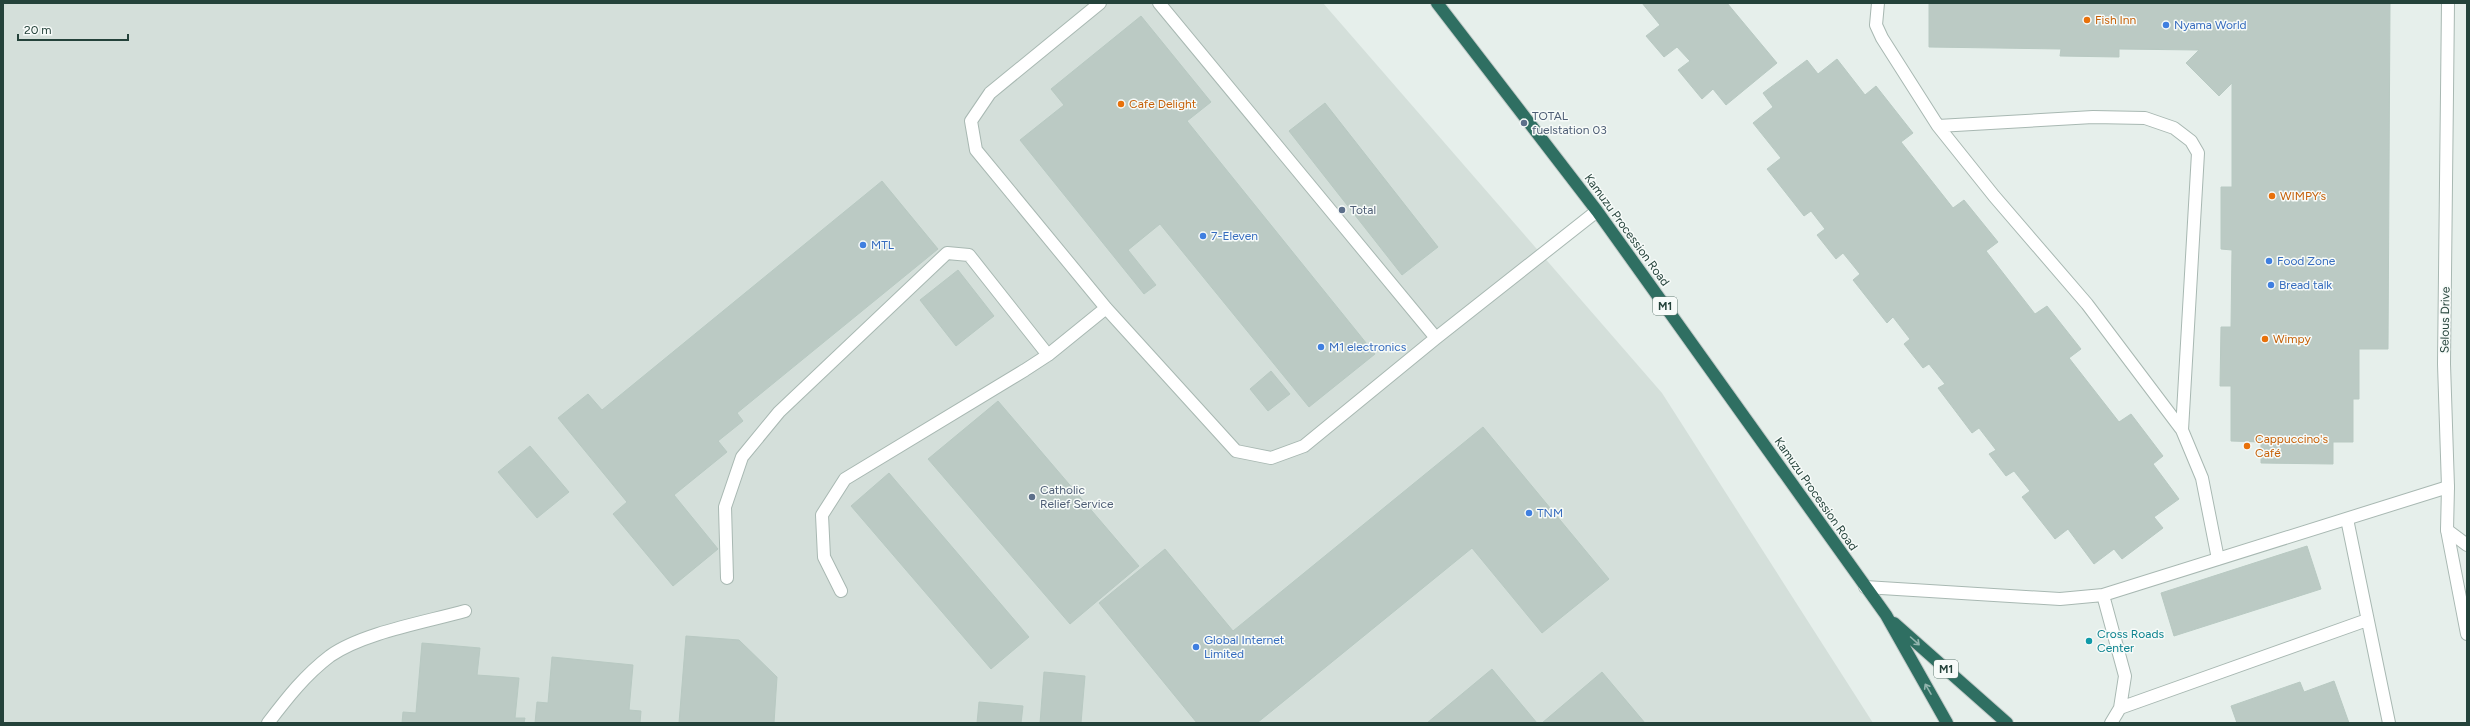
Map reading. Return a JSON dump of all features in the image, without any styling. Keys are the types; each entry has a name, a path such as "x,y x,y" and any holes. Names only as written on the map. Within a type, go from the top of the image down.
{"highway":[{"name":"Kamuzu Procession Road","path":"1437,3 1598,211 1886,615"},
{"name":"M1","path":"1886,615 1947,723"},
{"name":"M1","path":"1886,615 2006,723"}],"street":[{"path":"1100,3 990,93 971,120 976,150 1106,308 1236,451 1271,458 1304,446 1436,338 1598,211"},
{"path":"1159,3 1436,338"},
{"path":"1878,3 1876,24 1882,38 1938,126 1994,196 2087,304 2182,430 2202,478 2218,559"},
{"name":"Selous Drive","path":"2448,3 2444,364 2448,487 2447,530 2467,634"},
{"path":"1938,126 2093,117 2145,118 2174,128 2191,141 2198,153 2182,430"},
{"path":"728,578 725,506 742,457 778,412 947,253 969,255 1048,355"},
{"path":"841,591 824,557 822,515 845,479 1048,355 1106,308"},
{"path":"1865,587 2060,599 2104,596 2448,487"},
{"path":"2347,519 2389,723"},
{"path":"2447,530 2467,546"},
{"path":"2104,596 2125,676 2120,708 2111,723"},
{"path":"268,723 300,681 331,655 368,638 465,611"},
{"path":"2120,708 2367,620"}],"shaded area":[{"path":"3,3 1323,3 1662,393 1873,723 3,723"}],"building":[{"path":"1642,3 1727,3 1777,63 1726,105 1713,89 1702,99 1678,70 1690,61 1677,47 1664,57 1646,36 1660,25"},
{"path":"1929,3 2390,3 2388,349 2359,349 2359,399 2353,399 2353,442 2333,442 2333,464 2261,463 2261,442 2231,441 2231,386 2220,386 2221,327 2231,327 2232,250 2221,249 2221,187 2232,187 2232,83 2219,96 2186,63 2199,50 2119,49 2119,57 2060,56 2061,49 1929,47"},
{"path":"1141,16 1211,102 1187,121 1375,354 1309,407 1160,224 1128,250 1156,285 1144,294 1020,140 1064,105 1051,89"},
{"path":"1837,59 1865,95 1876,86 1913,133 1901,142 1953,208 1964,200 1998,242 1986,251 2035,314 2047,306 2081,349 2069,358 2119,422 2131,414 2163,456 2153,464 2179,499 2154,517 2163,528 2122,559 2114,549 2094,564 2068,529 2055,539 2022,497 2030,491 2014,471 2006,476 1989,454 1996,450 1979,428 1972,433 1938,388 1945,384 1929,364 1923,368 1904,344 1910,339 1893,317 1887,323 1853,280 1860,274 1843,253 1836,259 1817,235 1825,229 1811,211 1804,216 1767,169 1781,158 1753,123 1773,107 1763,93 1807,60 1818,74"},
{"path":"1325,103 1438,247 1402,275 1289,131"},
{"path":"882,181 938,249 737,413 743,421 718,441 727,452 674,495 718,549 673,586 613,514 627,502 558,418 588,394 602,410"},
{"path":"958,270 994,316 956,346 920,300"},
{"path":"1271,371 1290,394 1268,411 1250,389"},
{"path":"998,401 1139,566 1070,624 928,459"},
{"path":"1483,427 1609,579 1542,633 1472,548 1257,723 1197,723 1099,603 1165,549 1233,631"},
{"path":"530,446 569,492 537,518 498,472"},
{"path":"889,473 1029,637 991,669 851,506"},
{"path":"2307,546 2321,589 2174,636 2161,593"},
{"path":"686,636 739,640 777,677 774,723 679,723"},
{"path":"422,643 480,648 477,675 519,678 515,718 525,718 524,723 402,723 403,712 416,713"},
{"path":"552,657 633,665 629,710 641,711 640,723 535,723 537,702 548,703"},
{"path":"1492,669 1537,723 1427,723"},
{"path":"1044,672 1085,676 1081,723 1040,723"},
{"path":"1602,672 1645,723 1542,723"},
{"path":"2334,681 2349,723 2237,723 2231,706 2300,682 2304,692"},
{"path":"979,702 1023,706 1021,723 977,723"}],"place":[{"name":"Fish Inn","path":"2087,20"},
{"name":"Nyama World","path":"2166,25"},
{"name":"Cafe Delight","path":"1121,104"},
{"name":"TOTAL fuelstation 03","path":"1524,123"},
{"name":"WIMPY’s","path":"2272,196"},
{"name":"Total","path":"1342,210"},
{"name":"7-Eleven","path":"1203,236"},
{"name":"MTL","path":"863,245"},
{"name":"Food Zone","path":"2269,261"},
{"name":"Bread talk","path":"2271,285"},
{"name":"Wimpy","path":"2265,339"},
{"name":"M1 electronics","path":"1321,347"},
{"name":"Cappuccino's Café","path":"2247,446"},
{"name":"Catholic Relief Service","path":"1032,497"},
{"name":"TNM","path":"1529,513"},
{"name":"Cross Roads Center","path":"2089,641"},
{"name":"Global Internet Limited","path":"1196,647"}]}
